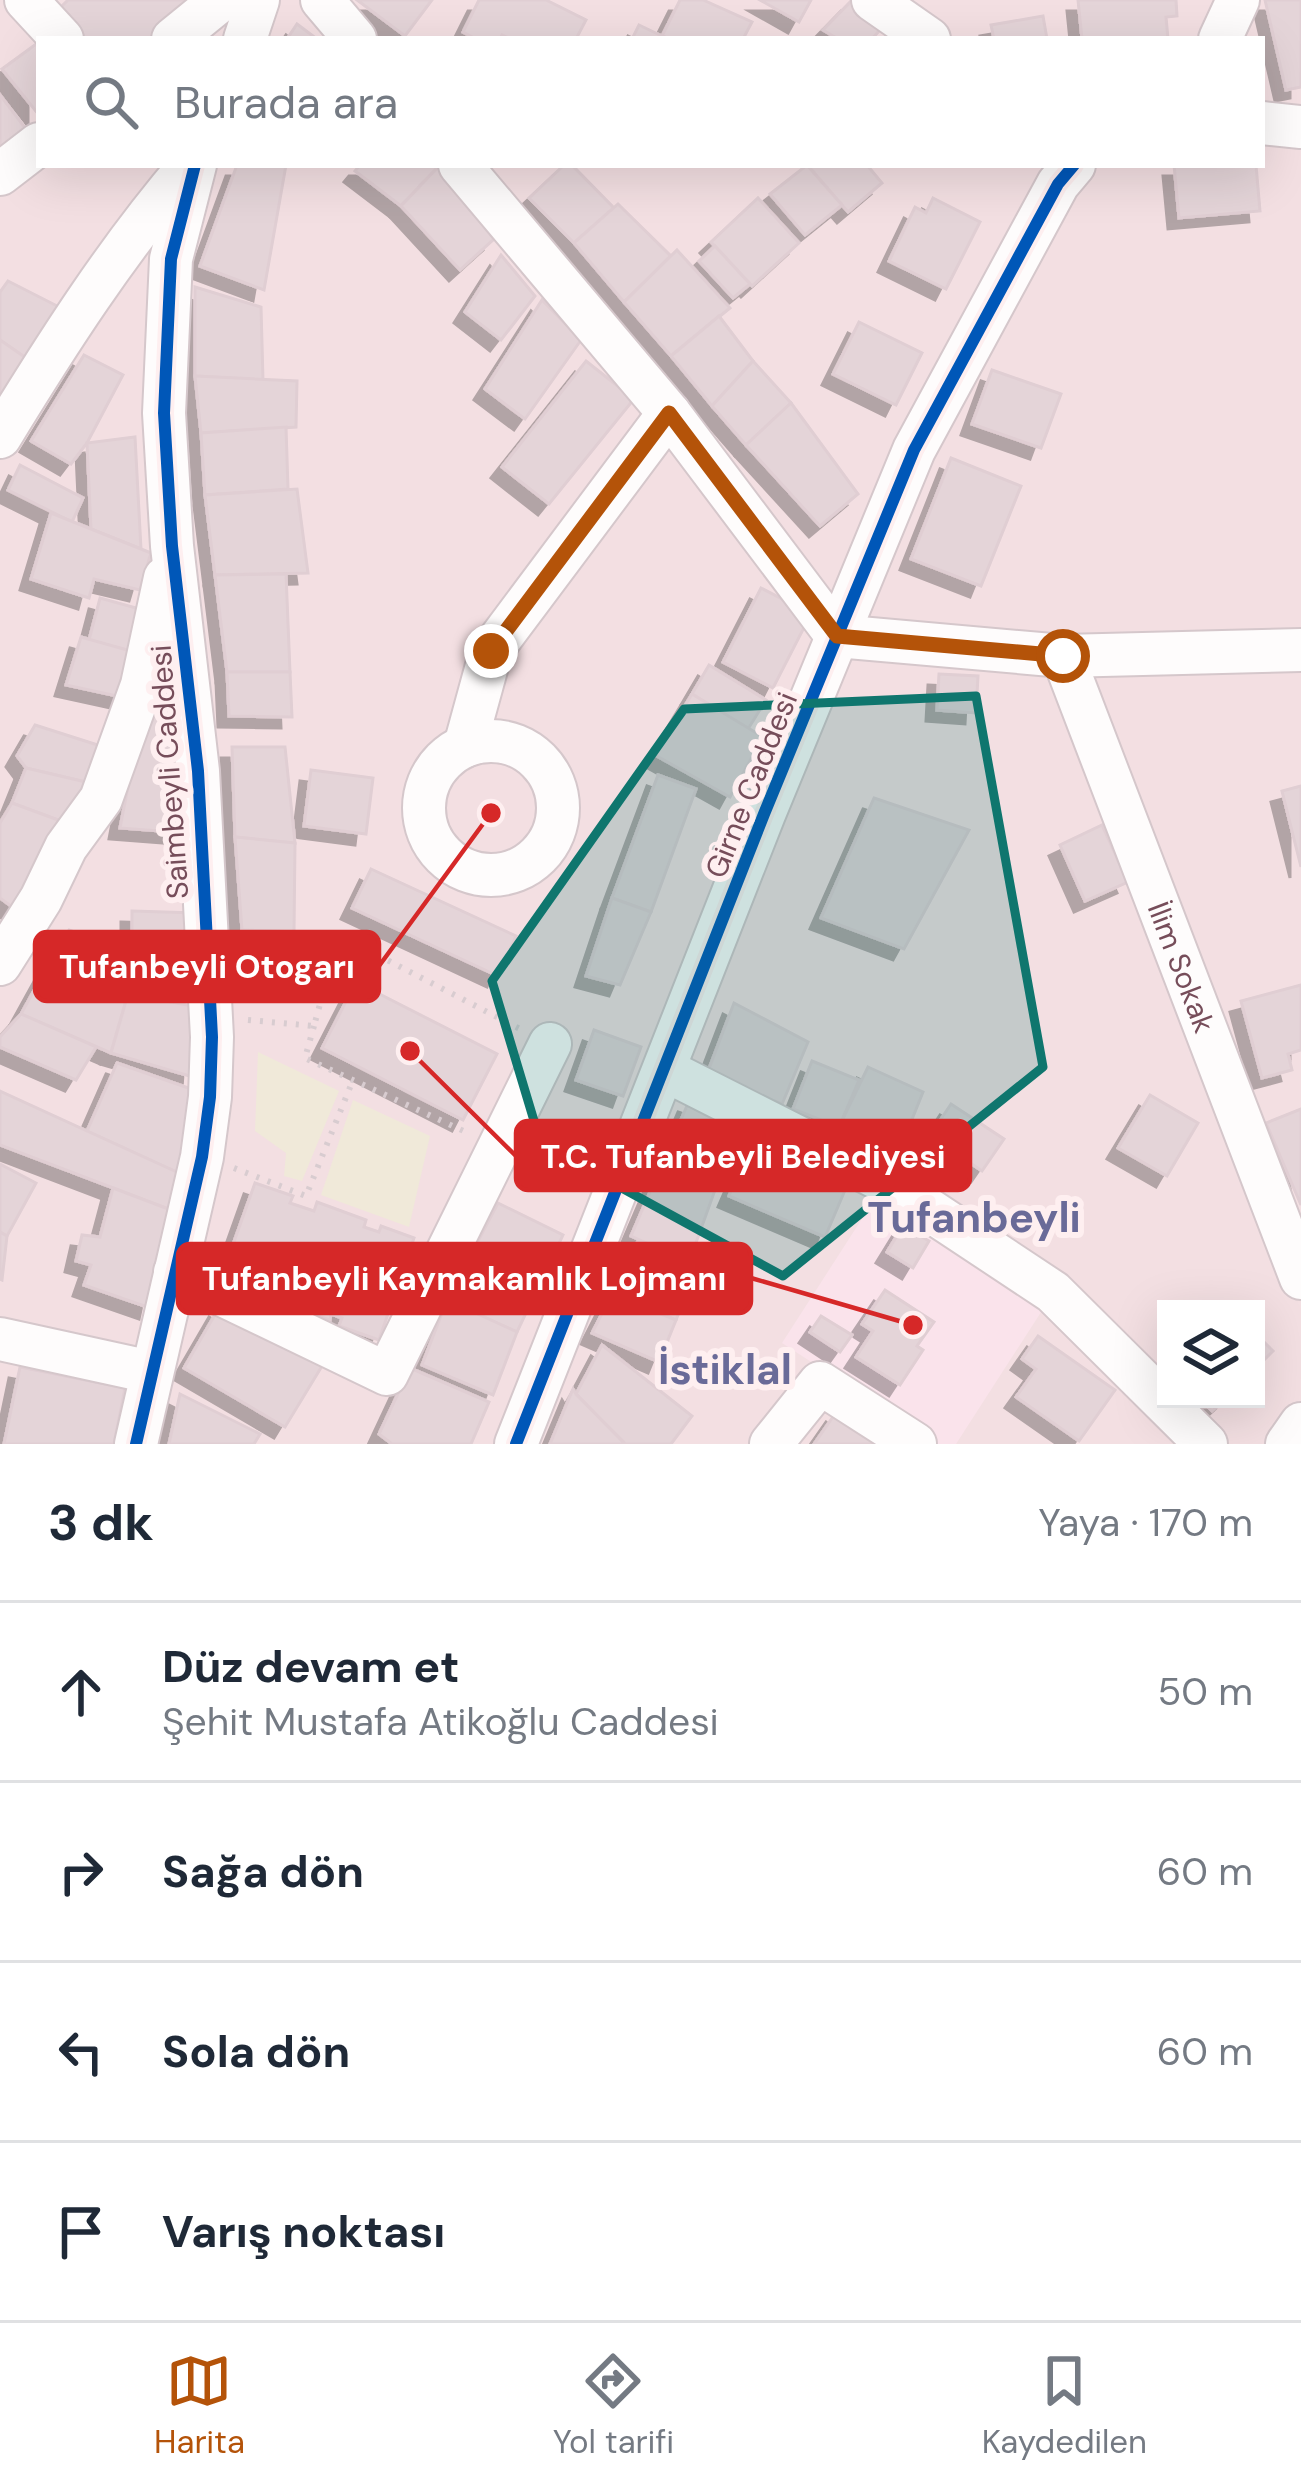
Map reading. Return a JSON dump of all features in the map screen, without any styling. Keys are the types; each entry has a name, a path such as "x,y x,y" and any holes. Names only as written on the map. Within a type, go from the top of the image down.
{"street":[{"path":"26,0 59,36"},
{"path":"177,36 221,0"},
{"path":"246,36 258,0"},
{"path":"322,0 352,36"},
{"path":"873,0 925,36"},
{"path":"1221,36 1238,0"},
{"path":"0,174 36,146"},
{"path":"0,437 75,314 143,220 190,168"},
{"name":"Saimbeyli Caddesi","path":"136,1444 202,1156 210,1097 198,771 172,546 164,413 171,259 192,168"},
{"path":"463,168 669,413 837,636 1063,656 1301,650"},
{"name":"Girne Caddesi","path":"516,1444 914,451 950,376 1071,168"},
{"path":"465,746 491,651 669,413"},
{"path":"0,964 41,899 66,847 101,799 142,685 172,546"},
{"name":"İlim Sokak","path":"1063,656 1301,1278"},
{"path":"176,1272 387,1374 550,1044"},
{"path":"665,1070 890,1184 1053,1292 1206,1444"},
{"path":"0,1339 152,1372"},
{"path":"771,1444 820,1383 916,1444"},
{"path":"1287,1444 1301,1424"}],"path":[{"path":"499,1147 305,1058 339,935 550,1044"},
{"path":"210,1017 314,1025"},
{"path":"202,1156 306,1196 353,1080"}],"highlighted area":[{"path":"976,696 1043,1067 783,1276 541,1144 492,981 684,709"}],"shaded area":[{"path":"0,0 1301,0 1301,1444 0,1444"},
{"path":"258,1052 339,1091 302,1181 284,1176 286,1153 255,1131"},
{"path":"353,1100 430,1136 409,1227 321,1195"},
{"path":"876,1197 1045,1306 956,1444 938,1444 782,1343"}],"building":[{"path":"68,0 192,0 160,36 76,36 57,11"},
{"path":"357,0 432,0 405,36"},
{"path":"479,0 546,0 586,20 578,36 470,36 463,32"},
{"path":"680,0 703,0 752,22 745,36 662,36"},
{"path":"760,0 811,0 799,22"},
{"path":"852,0 886,23 875,36 833,36 823,30"},
{"path":"1078,0 1176,0 1177,16 1166,17 1168,36 1082,36"},
{"path":"1265,0 1301,0 1301,87 1286,90"},
{"path":"1043,16 1046,36 993,36 991,25"},
{"path":"297,24 313,36 289,36"},
{"path":"639,25 662,36 634,36"},
{"path":"36,44 36,111 2,69"},
{"path":"0,95 32,137 0,162"},
{"path":"236,168 285,168 264,290 200,266"},
{"path":"358,168 437,168 401,206 355,171"},
{"path":"439,168 494,239 460,270 401,206"},
{"path":"561,168 575,168 614,208 574,243 529,198"},
{"path":"810,168 870,168 882,183 848,212"},
{"path":"810,168 842,205 805,235 770,194"},
{"path":"1174,168 1256,168 1260,211 1179,218"},
{"path":"758,198 799,243 752,286 711,242"},
{"path":"933,198 980,222 946,289 889,261 915,207 926,213"},
{"path":"618,204 671,256 624,302 574,243"},
{"path":"715,246 750,284 733,298 699,261"},
{"path":"677,250 730,308 671,356 624,302"},
{"path":"501,255 535,296 501,340 465,312"},
{"path":"8,281 67,311 36,365 0,340 0,292"},
{"path":"195,287 261,307 263,380 195,376"},
{"path":"542,300 581,340 525,419 485,389"},
{"path":"719,316 753,361 712,406 671,356"},
{"path":"859,322 922,353 896,405 833,374"},
{"path":"0,340 36,365 0,426"},
{"path":"84,355 123,375 71,464 31,441"},
{"path":"586,361 634,399 549,504 502,467"},
{"path":"753,361 791,403 746,445 712,406"},
{"path":"992,370 1061,394 1041,448 972,424"},
{"path":"195,376 297,381 296,427 201,433"},
{"path":"791,403 858,494 820,526 746,445"},
{"path":"286,427 288,489 205,495 201,433"},
{"path":"135,437 141,549 91,529 87,443"},
{"path":"951,458 1021,486 981,586 911,559"},
{"path":"20,465 83,498 72,522 8,490"},
{"path":"297,489 308,573 215,575 205,495"},
{"path":"51,513 151,553 140,590 94,579 89,598 31,579"},
{"path":"286,574 290,672 227,672 215,575"},
{"path":"761,588 811,614 773,688 723,662"},
{"path":"100,598 147,611 138,653 89,640"},
{"path":"81,637 138,653 126,698 66,685"},
{"path":"709,665 766,700 748,729 692,694"},
{"path":"227,672 290,672 292,717 229,716"},
{"path":"939,674 978,676 976,713 937,710"},
{"path":"692,694 763,737 730,797 655,755"},
{"path":"144,704 182,707 185,833 120,828"},
{"path":"35,725 107,748 90,783 26,768 17,756"},
{"path":"232,747 285,747 295,843 235,837"},
{"path":"26,768 90,783 69,824 12,803"},
{"path":"311,770 373,778 366,834 304,826"},
{"path":"658,775 696,789 651,912 612,898"},
{"path":"1301,786 1301,867 1282,791"},
{"path":"874,798 969,830 904,949 821,918"},
{"path":"12,803 69,824 23,915 0,898 0,823"},
{"path":"1102,825 1128,882 1085,901 1060,845"},
{"path":"235,837 295,843 294,932 242,930"},
{"path":"371,869 516,936 498,976 352,908"},
{"path":"612,898 651,912 620,985 586,976"},
{"path":"132,911 197,913 196,965 132,954"},
{"path":"69,930 132,954 128,994 48,965"},
{"path":"242,930 301,932 300,990 246,990"},
{"path":"48,965 128,994 111,1053 21,1014"},
{"path":"356,982 497,1054 463,1120 322,1048"},
{"path":"1301,985 1301,1050 1288,1054 1292,1070 1262,1078 1241,1001"},
{"path":"128,994 198,1007 193,1077 111,1053"},
{"path":"734,1003 808,1042 782,1104 707,1074"},
{"path":"21,1014 96,1047 76,1080 0,1047 0,1037"},
{"path":"594,1030 641,1047 623,1096 576,1080"},
{"path":"812,1061 859,1080 839,1127 793,1109"},
{"path":"117,1063 197,1091 181,1174 87,1131"},
{"path":"868,1067 923,1092 898,1154 839,1127"},
{"path":"0,1091 181,1174 171,1210 0,1145"},
{"path":"1150,1095 1198,1123 1167,1176 1118,1148"},
{"path":"689,1101 741,1118 689,1262 631,1236"},
{"path":"951,1104 1004,1139 982,1171 957,1154 950,1164 923,1146"},
{"path":"1301,1109 1301,1205 1266,1123"},
{"path":"755,1136 851,1176 825,1237 729,1196"},
{"path":"0,1164 36,1183 7,1236 0,1232"},
{"path":"255,1183 293,1196 290,1203 314,1211 317,1202 366,1220 364,1227 379,1232 381,1226 414,1238 379,1340 339,1326 342,1318 331,1314 330,1320 266,1298 269,1291 253,1286 250,1291 220,1281"},
{"path":"113,1188 171,1210 150,1308 84,1285 91,1265 76,1261 82,1235 100,1237"},
{"path":"498,1203 563,1235 517,1332 447,1300"},
{"path":"903,1226 929,1241 913,1268 887,1252"},
{"path":"0,1232 7,1236 2,1280 0,1279"},
{"path":"638,1241 698,1266 676,1320 612,1294"},
{"path":"885,1290 934,1322 917,1346 923,1350 900,1385 856,1357 873,1331 862,1324"},
{"path":"612,1294 676,1320 659,1362 592,1333"},
{"path":"447,1300 517,1332 493,1395 422,1365"},
{"path":"220,1306 322,1366 285,1427 184,1368"},
{"path":"821,1316 852,1335 840,1352 810,1332"},
{"path":"1038,1336 1115,1390 1079,1441 1016,1397 1036,1369 1022,1359"},
{"path":"602,1345 692,1416 671,1444 625,1444 576,1394"},
{"path":"20,1367 125,1388 114,1444 4,1444"},
{"path":"410,1368 489,1402 471,1444 392,1444 379,1434"},
{"path":"573,1389 576,1394 625,1444 550,1444"},
{"path":"180,1394 260,1434 254,1444 169,1444"},
{"path":"837,1411 883,1444 814,1444"}],"cycle path":[{"path":"136,1444 202,1157 210,1097 212,1037 198,771 172,546 164,413 171,259 194,168"},
{"path":"516,1444 764,814 914,450 1058,184 1071,168"}],"place":[{"name":"Tufanbeyli Otogarı","path":"491,813"},
{"name":"T.C. Tufanbeyli Belediyesi","path":"410,1051"},
{"name":"Tufanbeyli Kaymakamlık Lojmanı","path":"913,1325"}],"district":[{"name":"Tufanbeyli","path":"974,1217"},
{"name":"İstiklal","path":"725,1369"}],"route":[{"path":"491,651 669,413 837,636 1063,656"}]}
